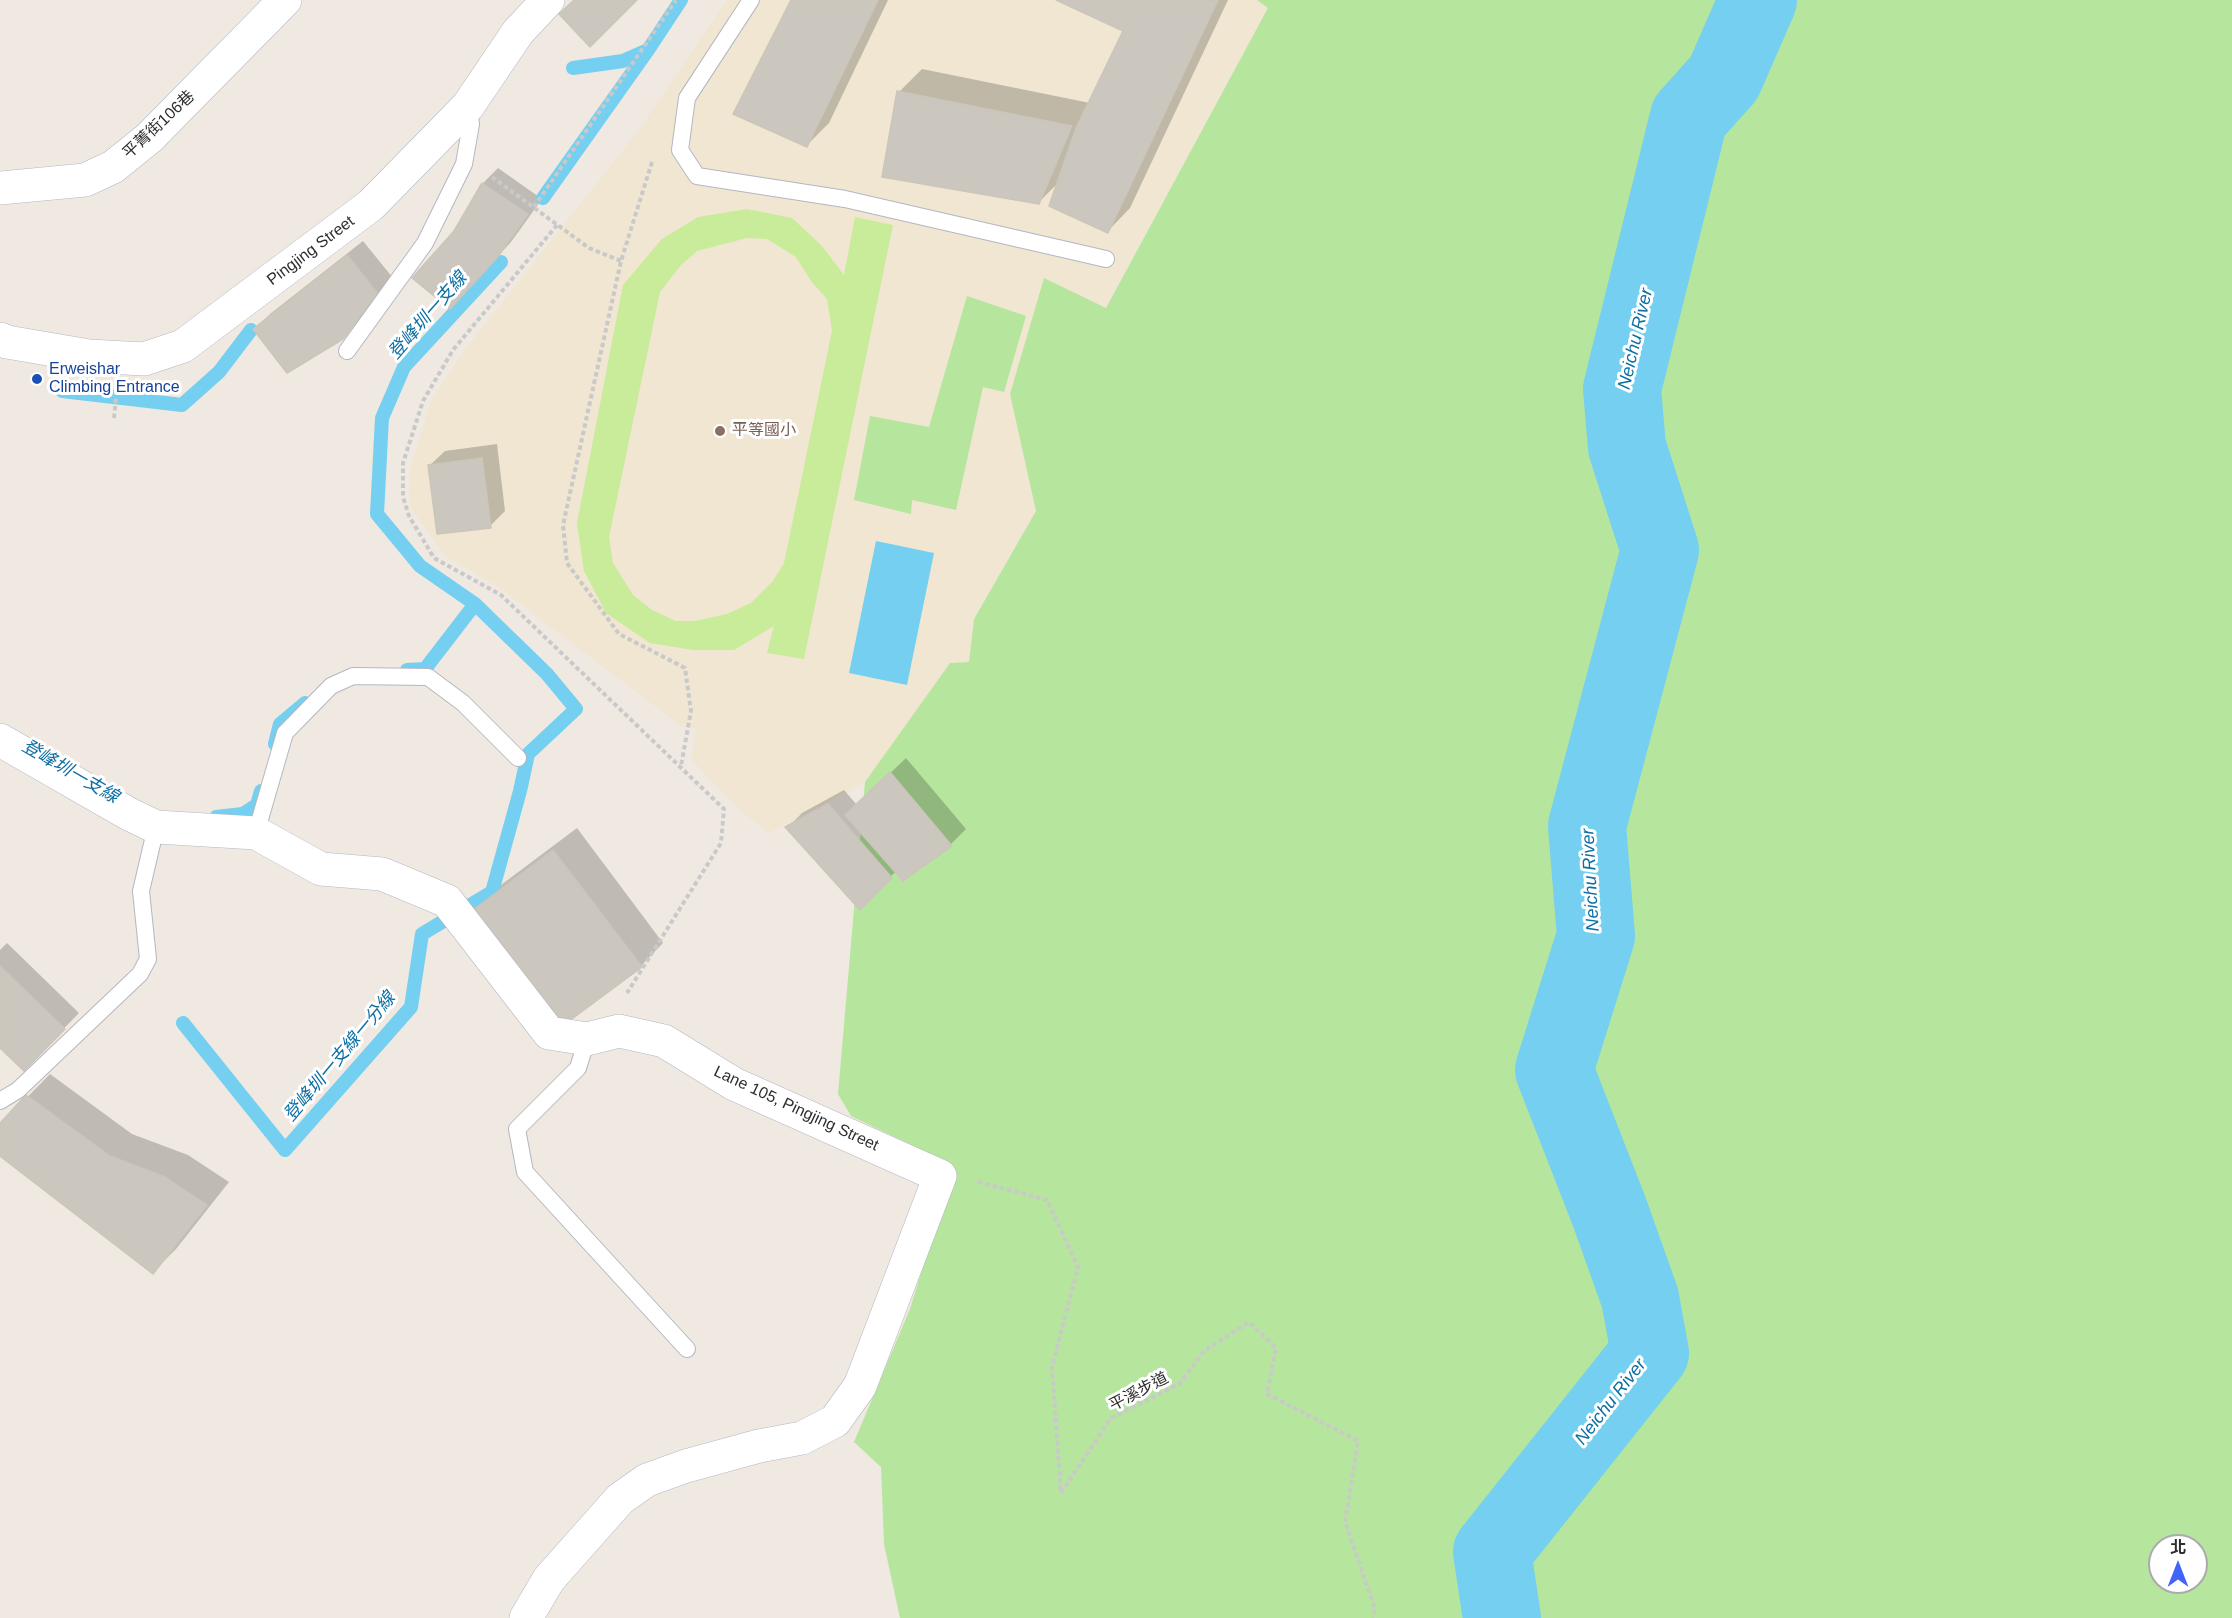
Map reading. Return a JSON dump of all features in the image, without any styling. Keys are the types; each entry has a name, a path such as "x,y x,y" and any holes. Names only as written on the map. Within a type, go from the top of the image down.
{"street":[{"name":"平菁街106巷","path":"0,188 85,180 113,167 149,138 285,0"},
{"name":"Pingjing Street","path":"2,345 89,356 144,359 183,346 371,205 470,115 518,32 548,0"},
{"name":"Lane 105, Pingjing Street","path":"0,740 156,827 255,833 321,869 382,874 447,901 549,1034 587,1039 619,1031 664,1041 734,1084 940,1176"},
{"path":"526,1618 549,1579 620,1499 647,1480 686,1466 748,1449 802,1438 835,1421 860,1386 940,1176"}],"lane":[{"path":"751,0 687,98 680,150 697,176 845,199 1106,259"},
{"path":"347,351 425,243 464,164 470,115"},
{"path":"255,833 285,733 331,686 353,676 428,676 463,703 518,758"},
{"path":"0,1101 18,1090 140,974 148,960 141,891 156,827"},
{"path":"587,1039 578,1068 517,1129 525,1172 687,1349"}],"path":[{"path":"534,207 676,0"},
{"path":"470,115 485,172 589,248 621,261"},
{"path":"655,151 621,261 563,525 567,563 619,634 686,668 691,711 681,766"},
{"path":"557,225 453,350 423,401 403,463 403,497 409,516 435,558 501,595 724,809 721,843 621,1004 619,1031"},
{"name":"平溪步道","path":"940,1176 958,1177 1047,1200 1078,1267 1052,1367 1061,1493 1112,1418 1179,1384 1204,1350 1250,1322 1276,1348 1267,1394 1358,1441 1345,1522 1375,1609 1373,1618"}],"shaded area":[{"name":"平等國小","path":"727,0 1257,0 1269,8 1105,308 1044,278 1010,394 1036,511 974,618 969,662 950,663 865,782 769,833 742,812 691,759 697,729 681,726 498,587 445,556 412,510 409,495 411,464 432,399 466,348 638,131"}],"green space":[{"path":"1257,0 2232,0 2232,1618 900,1618 884,1544 881,1467 854,1442 910,1309 945,1195 930,1154 851,1116 838,1094 865,782 950,663 969,662 974,619 1036,511 1010,394 1044,278 1106,308 1268,8"},
{"path":"747,209 792,218 822,246 844,275 855,217 893,225 804,659 767,653 774,626 734,650 693,650 650,643 606,613 584,571 577,523 623,285 662,239 698,217","holes":["747,238 767,239 796,257 811,281 827,299 832,331 784,563 773,581 751,603 727,614 695,621 676,621 652,610 633,595 613,563 609,537 660,292 681,265 697,251"]},
{"path":"967,296 1026,316 1004,392 983,387 956,510 912,500 911,514 854,500 870,416 929,427"}],"water":[{"path":"876,541 934,553 907,685 849,673"}],"building":[{"path":"574,0 637,0 590,47 559,14"},
{"path":"791,0 878,0 807,147 733,114"},
{"path":"1056,0 1218,0 1108,233 1049,206 1076,128 1123,31"},
{"path":"897,91 1072,126 1039,204 882,177"},
{"path":"482,183 528,214 496,259 450,309 412,278 454,231"},
{"path":"347,255 378,294 343,339 287,373 253,329"},
{"path":"482,458 491,528 437,534 428,465"},
{"path":"890,772 952,846 903,881 845,815"},
{"path":"828,804 892,878 860,910 785,827"},
{"path":"553,850 642,967 557,1030 469,913"},
{"path":"0,966 65,1029 24,1071 0,1048"},
{"path":"26,1095 110,1156 165,1177 207,1205 153,1274 0,1156 0,1123"}],"waterway":[{"path":"573,68 623,61 648,50 681,0"},
{"name":"Neichu River","path":"1502,1618 1492,1552 1650,1353 1640,1298 1554,1070 1596,936 1587,826 1660,550 1627,447 1622,389 1689,117 1724,78 1758,0"},
{"name":"登峰圳一支線","path":"543,198 648,50"},
{"name":"登峰圳一支線","path":"407,670 425,669 475,604 420,566 377,514 382,418 404,367 501,262"},
{"path":"62,391 182,405 219,372 251,330"},
{"name":"登峰圳一支線一分線","path":"183,1023 285,1150 411,1007 422,934 492,892 528,754 576,709 547,674 475,604"},
{"name":"登峰圳一支線","path":"275,744 280,724 305,703"},
{"name":"登峰圳一支線","path":"216,817 243,814 257,805 261,791"}],"place":[{"name":"Erweishar Climbing Entrance","path":"37,379"},
{"name":"平等國小","path":"720,431"}]}
